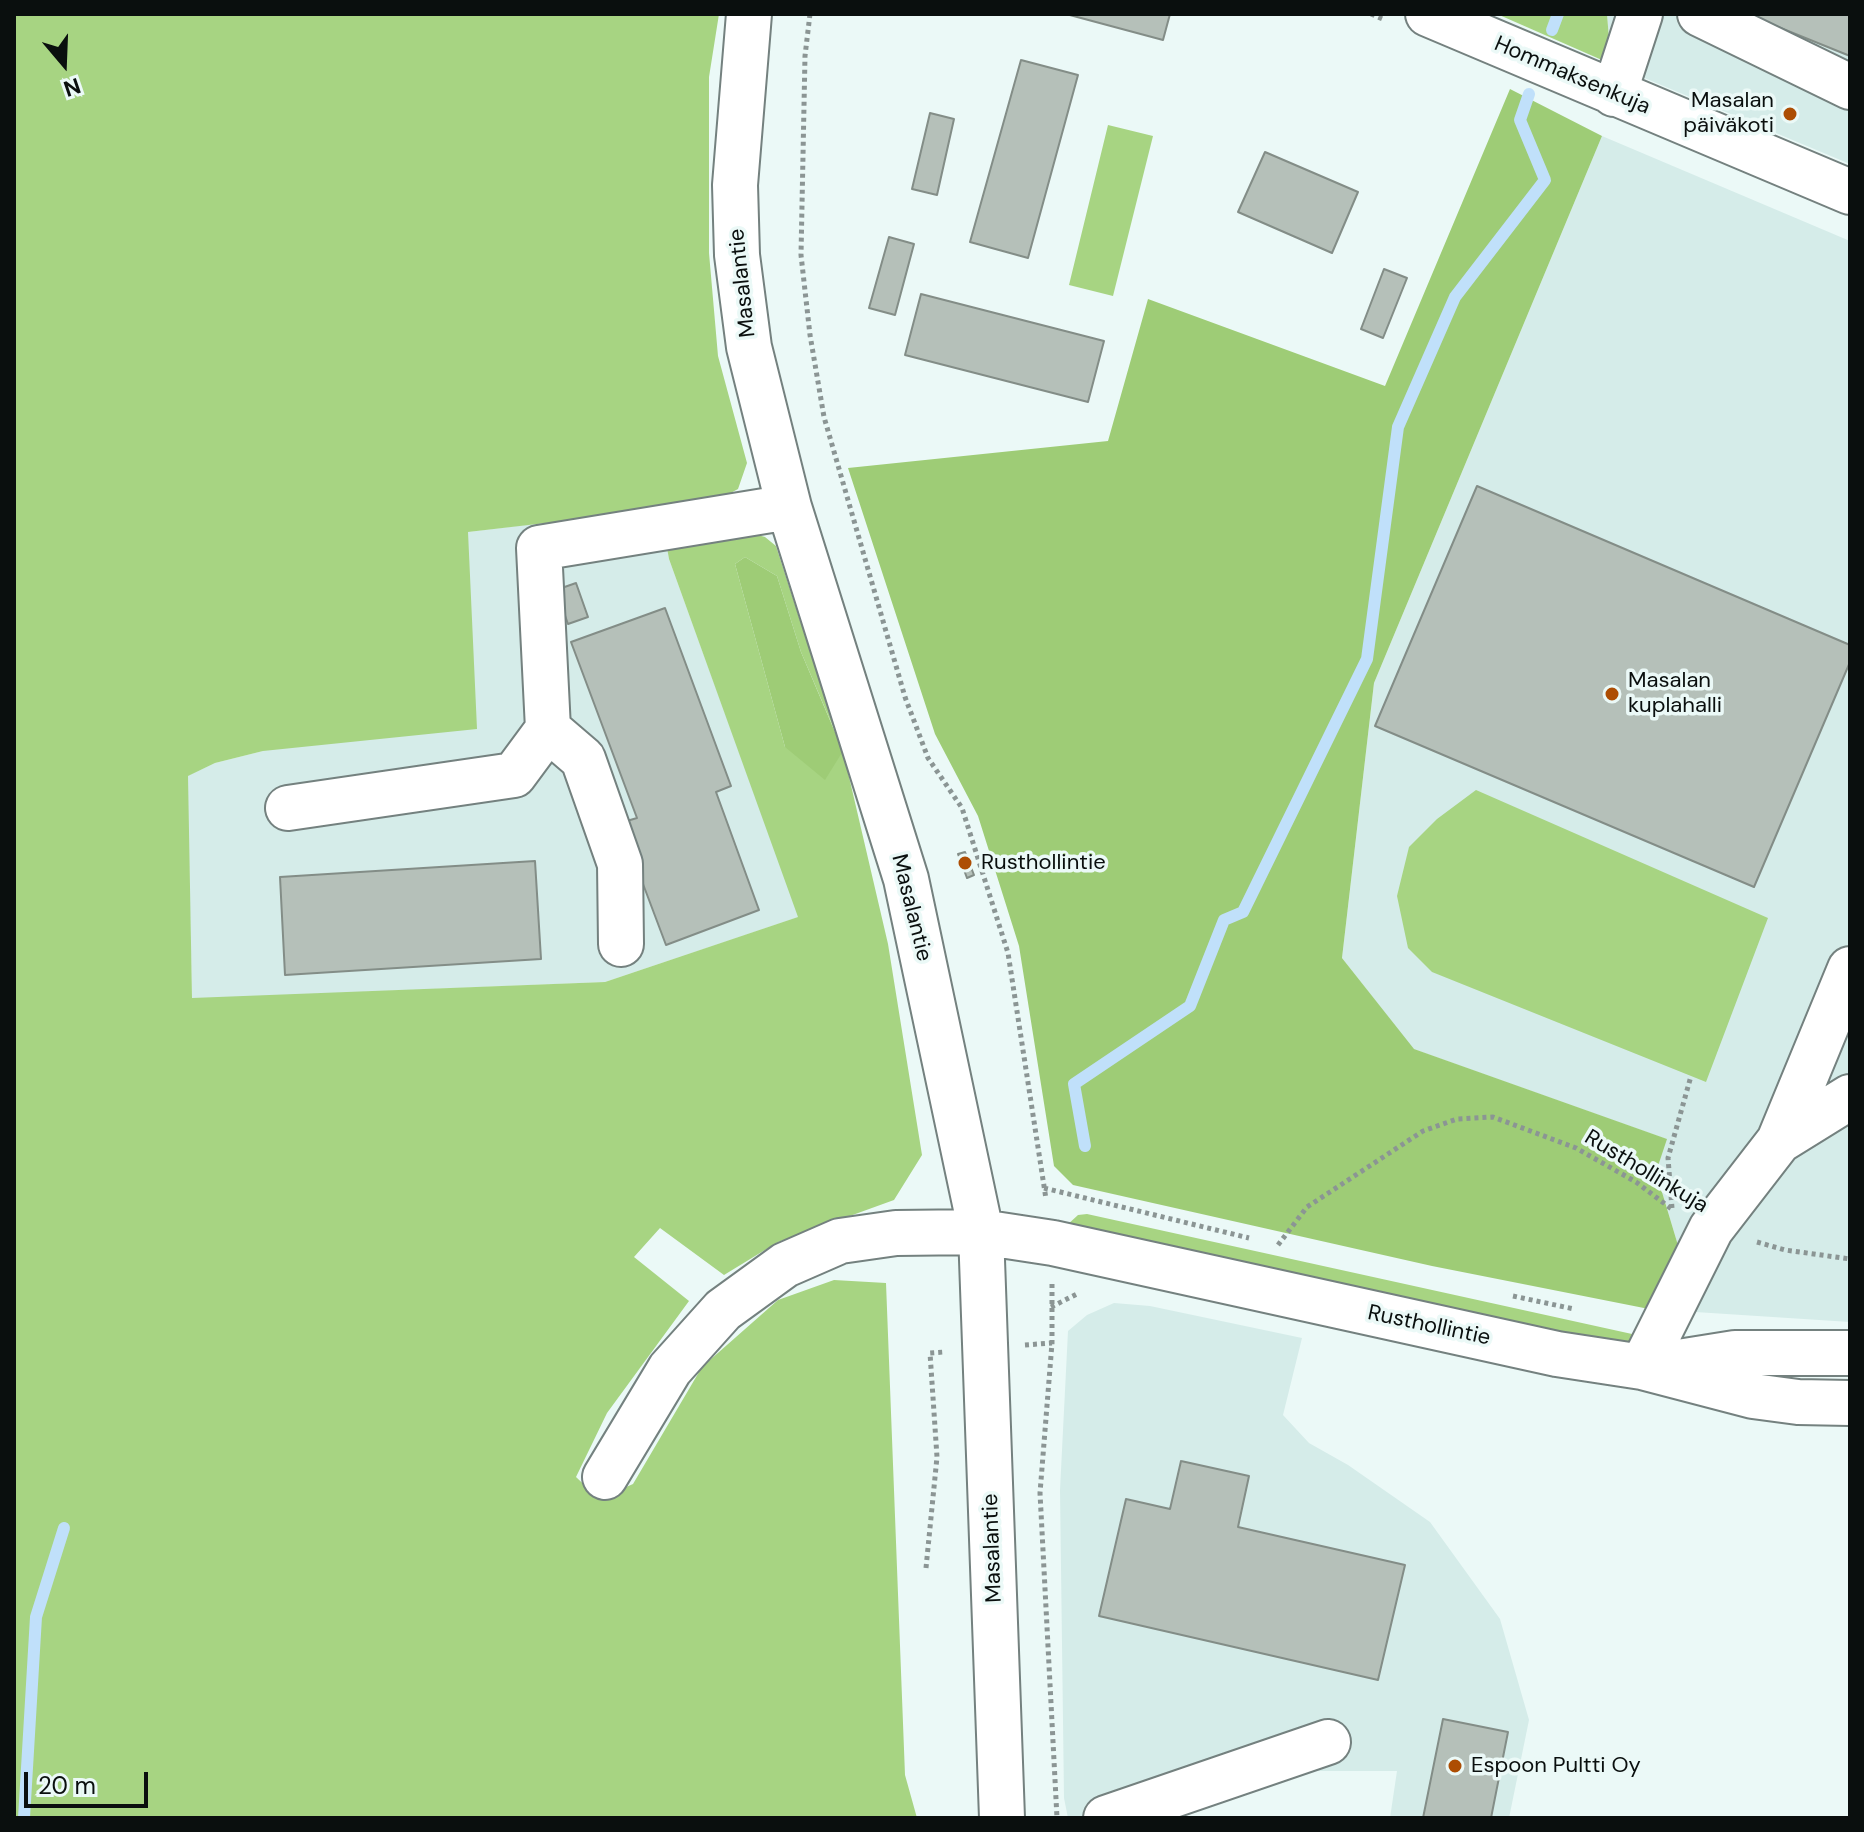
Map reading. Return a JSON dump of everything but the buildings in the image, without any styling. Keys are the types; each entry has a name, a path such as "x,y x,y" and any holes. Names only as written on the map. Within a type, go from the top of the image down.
{"street":[{"name":"Masalantie","path":"749,14 735,185 737,255 749,347 789,507 906,879 981,1232 1002,1818"},
{"name":"Hommaksenkuja","path":"1428,14 1850,192"},
{"path":"1614,94 1640,14"},
{"path":"1700,14 1850,87"},
{"path":"288,808 514,775 548,729 539,548 789,507"},
{"path":"548,729 583,759 620,864 621,944"},
{"path":"1642,1367 1711,1229 1779,1141 1850,969"},
{"path":"1779,1141 1850,1097"},
{"name":"Rusthollintie","path":"605,1477 670,1369 723,1310 785,1265 840,1241 896,1233 981,1232 1053,1243 1557,1354 1642,1367 1753,1396 1798,1402 1850,1403"},
{"name":"Rusthollintie","path":"1642,1367 1735,1353 1850,1353"},
{"path":"1106,1818 1328,1742"}],"path":[{"path":"810,14 805,56 801,255 824,417 905,697 928,758 962,808 1008,953 1048,1213"},
{"path":"1672,1209 1668,1158 1691,1076"},
{"name":"Rusthollinkuja","path":"1278,1245 1307,1207 1423,1131 1457,1119 1493,1117 1576,1148 1636,1182 1672,1209 1711,1229 1785,1250 1850,1259"},
{"path":"1044,1188 1293,1249"},
{"path":"1508,1295 1584,1312"},
{"path":"1051,1307 1052,1343 1040,1493 1057,1818"}],"shaded area":[{"name":"Masalan päiväkoti","path":"1607,14 1850,14 1850,164 1611,64"},
{"path":"1602,136 1850,241 1850,1322 1649,1309 1680,1252 1656,1172 1666,1139 1413,1049 1342,958 1374,683"},
{"path":"662,508 669,559 799,917 605,982 192,999 187,776 215,763 263,751 468,532"},
{"path":"1114,1303 1150,1306 1302,1338 1283,1415 1309,1443 1348,1465 1430,1522 1500,1619 1529,1720 1509,1818 1390,1818 1397,1771 1300,1771 1155,1818 1068,1818 1064,1798 1060,1490 1068,1331 1087,1315"}],"green space":[{"path":"14,14 719,14 709,77 709,253 718,356 747,463 738,489 710,504 468,532 477,729 263,751 215,763 188,776 192,998 605,982 798,917 669,559 666,542 751,533 765,537 776,546 839,741 801,652 777,576 745,557 735,564 785,747 843,751 888,944 922,1155 894,1200 778,1242 724,1275 660,1228 634,1257 689,1301 607,1413 576,1477 599,1499 633,1484 702,1367 778,1300 834,1280 886,1283 905,1775 917,1818 14,1818"},
{"path":"1497,14 1607,14 1611,64"},
{"path":"1510,89 1602,136 1374,683 1342,958 1414,1049 1667,1139 1656,1172 1680,1252 1649,1309 1432,1266 1073,1185 1054,1166 1019,946 978,816 935,734 848,468 1108,441 1148,299 1385,386"},
{"path":"1108,125 1153,136 1113,296 1069,285"},
{"path":"745,557 777,576 801,652 843,751 825,780 785,747 735,564"},
{"path":"1476,790 1768,918 1706,1082 1432,972 1408,948 1397,896 1409,847 1437,819"},
{"path":"1087,1214 1632,1334 1629,1348 1066,1226 1078,1215"}],"waterway":[{"path":"1552,30 1558,14"},
{"path":"1085,1146 1074,1084 1190,1006 1224,920 1243,912 1367,659 1398,427 1455,297 1545,180 1520,120 1529,94"},
{"path":"24,1818 36,1617 64,1528"}],"place":[{"name":"Masalan päiväkoti","path":"1790,114"},
{"name":"Masalan kuplahalli","path":"1612,694"},
{"name":"Rusthollintie","path":"965,863"},
{"name":"Espoon Pultti Oy","path":"1455,1766"}]}
